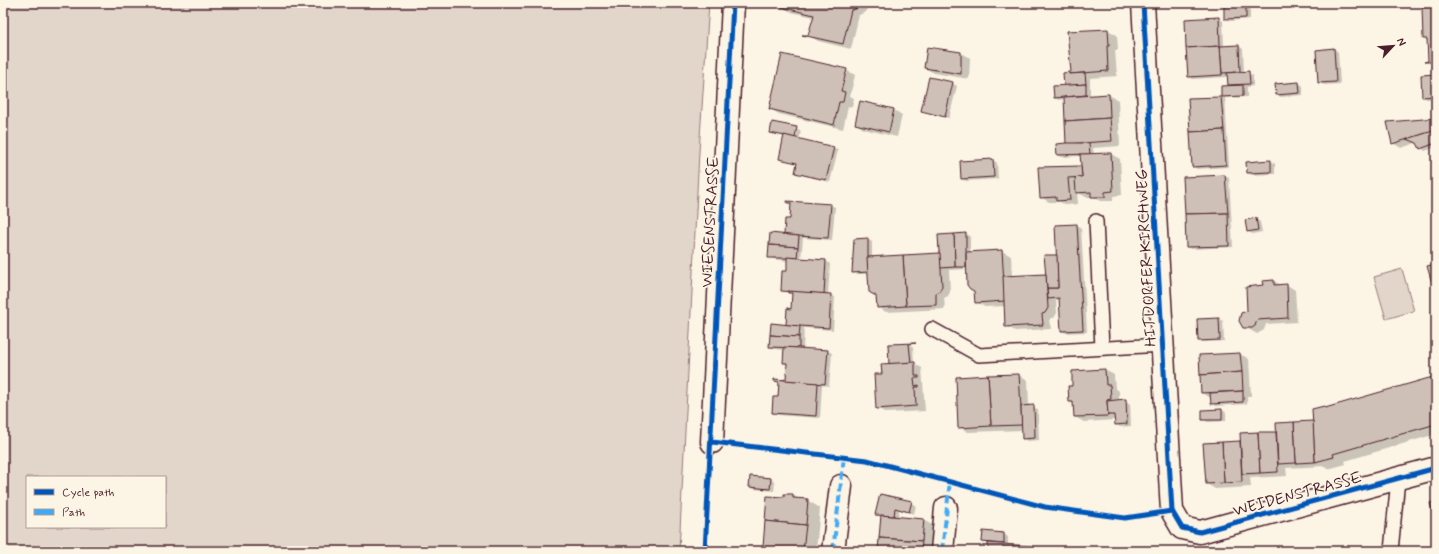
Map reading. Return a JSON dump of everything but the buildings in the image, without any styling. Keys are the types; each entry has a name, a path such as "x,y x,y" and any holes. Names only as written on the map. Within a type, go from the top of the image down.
{"street":[{"name":"WIESENSTRASSE","path":"712,442 733,3"},
{"name":"HITDORFER KIRCHWEG","path":"1143,3 1172,511"},
{"name":"WEIDENSTRASSE","path":"1172,511 1182,528 1200,532 1436,468"},
{"path":"833,551 841,486"},
{"path":"942,551 946,508"}],"lane":[{"path":"1096,221 1102,348"},
{"name":"HITDORFER KIRCHWEG","path":"932,329 979,355 1163,345"},
{"path":"1391,551 1398,479"}],"shaded area":[{"path":"6,3 709,3 699,152 679,551 3,551 3,13"},
{"path":"1402,269 1414,311 1386,319 1374,277"}],"marked path":[{"path":"833,551 844,457"},
{"path":"942,551 950,481"}],"cycle path":[{"path":"705,551 733,3"},
{"path":"1143,3 1172,511 1182,528 1200,532 1436,468"},
{"path":"712,442 867,460 1045,507 1125,518 1172,511"}]}
